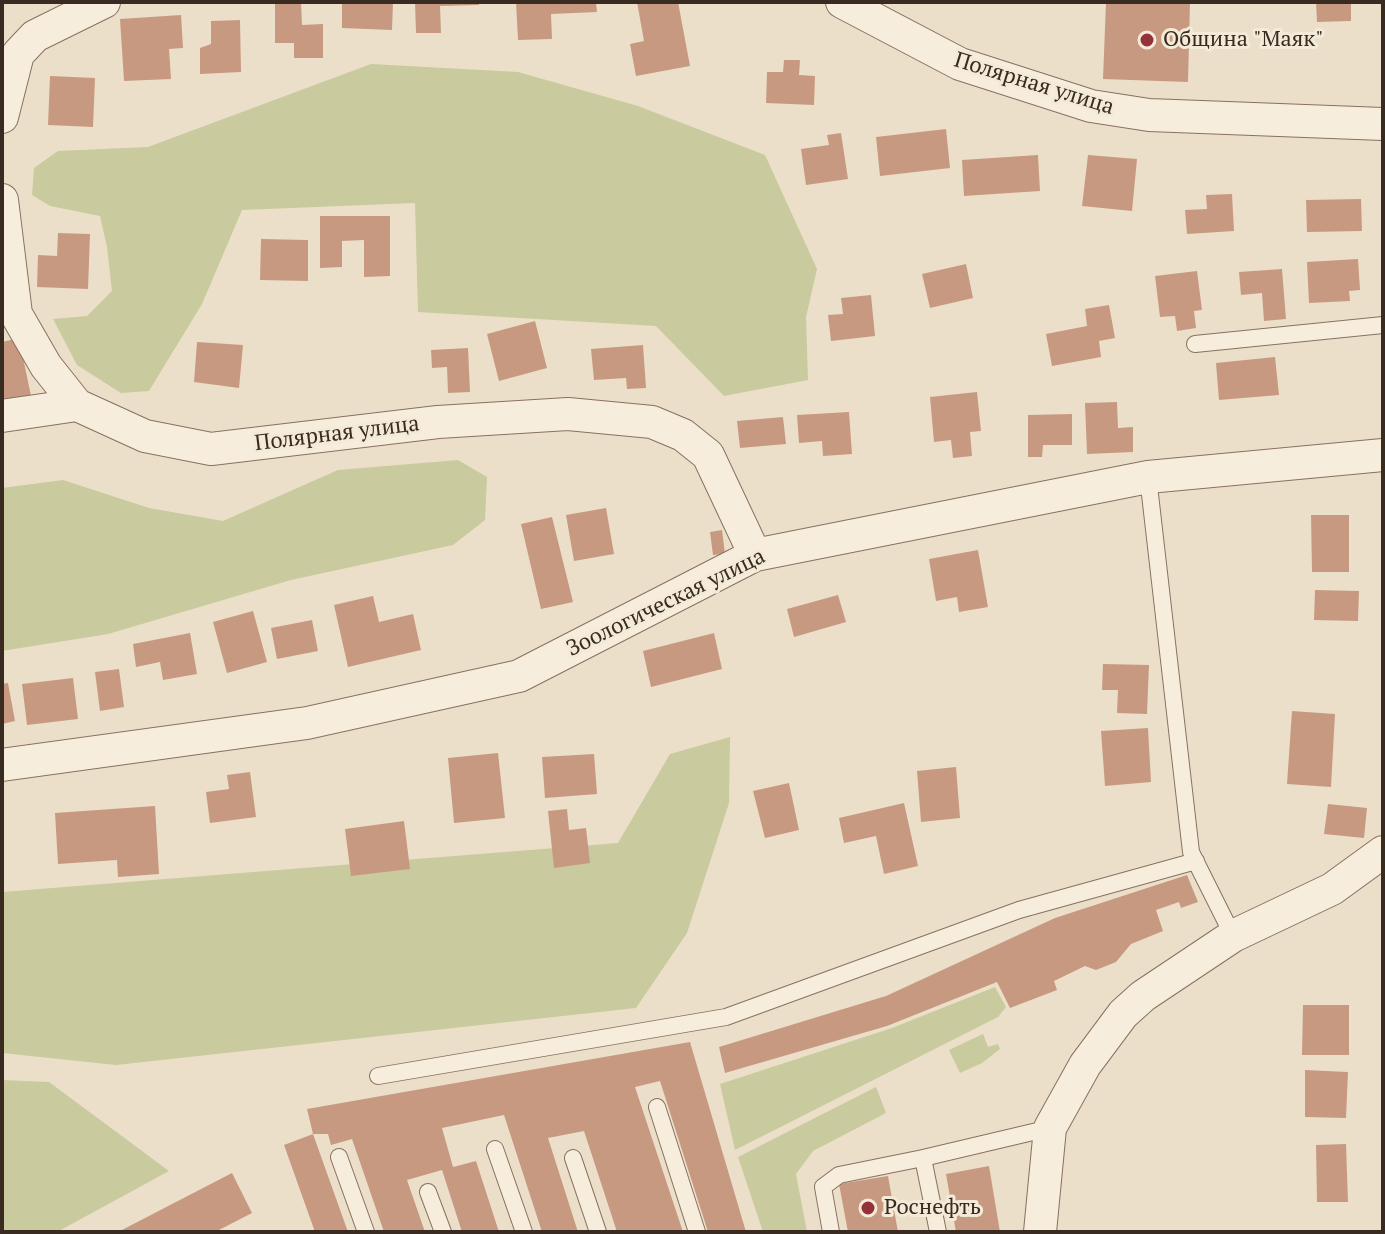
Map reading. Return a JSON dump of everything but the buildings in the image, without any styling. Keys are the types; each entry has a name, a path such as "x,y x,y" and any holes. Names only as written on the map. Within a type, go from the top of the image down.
{"street":[{"path":"2,117 18,54 35,36 104,2"},
{"name":"Полярная улица","path":"842,2 960,64 1091,106 1149,115 1383,124"},
{"name":"Полярная улица","path":"2,200 16,314 46,366 77,405 145,436 211,449 438,422 568,414 652,422 683,435 708,455 755,555"},
{"path":"2,416 77,405"},
{"name":"Зоологическая улица","path":"2,765 307,723 519,676 755,555 1148,477 1383,455"},
{"path":"1040,1232 1050,1128 1085,1065 1123,1014 1143,996 1233,936 1332,889 1383,852"}],"lane":[{"path":"1195,344 1383,325"},
{"path":"1148,477 1189,836 1196,861 1233,936"},
{"path":"378,1076 726,1017 1019,910 1196,861"},
{"path":"657,1107 697,1232"},
{"path":"831,1232 823,1187 839,1175 1050,1128"},
{"path":"495,1149 524,1232"},
{"path":"339,1157 366,1232"},
{"path":"573,1158 598,1232"},
{"path":"923,1158 938,1232"},
{"path":"428,1192 443,1232"}],"green space":[{"path":"371,64 518,72 638,106 765,155 817,269 806,317 808,380 724,396 656,326 418,312 415,203 242,210 202,304 149,391 121,393 77,365 53,319 87,316 112,291 107,247 100,216 50,206 32,195 34,168 58,151 148,147"},
{"path":"458,460 487,477 485,520 453,545 291,580 108,634 2,651 2,488 63,480 149,508 223,521 338,470"},
{"path":"730,737 729,803 687,933 636,1008 116,1065 2,1053 2,892 618,843 670,754"},
{"path":"995,987 1006,1007 998,1017 735,1150 720,1084 892,1028"},
{"path":"983,1034 988,1047 998,1044 1000,1049 982,1063 960,1073 949,1050"},
{"path":"2,1080 49,1082 169,1171 57,1232 2,1232"},
{"path":"876,1087 886,1113 813,1151 796,1174 807,1232 763,1232 738,1157"}],"place":[{"name":"Община \"Маяк\"","path":"1147,40"},
{"name":"Роснефть","path":"868,1208"}]}
